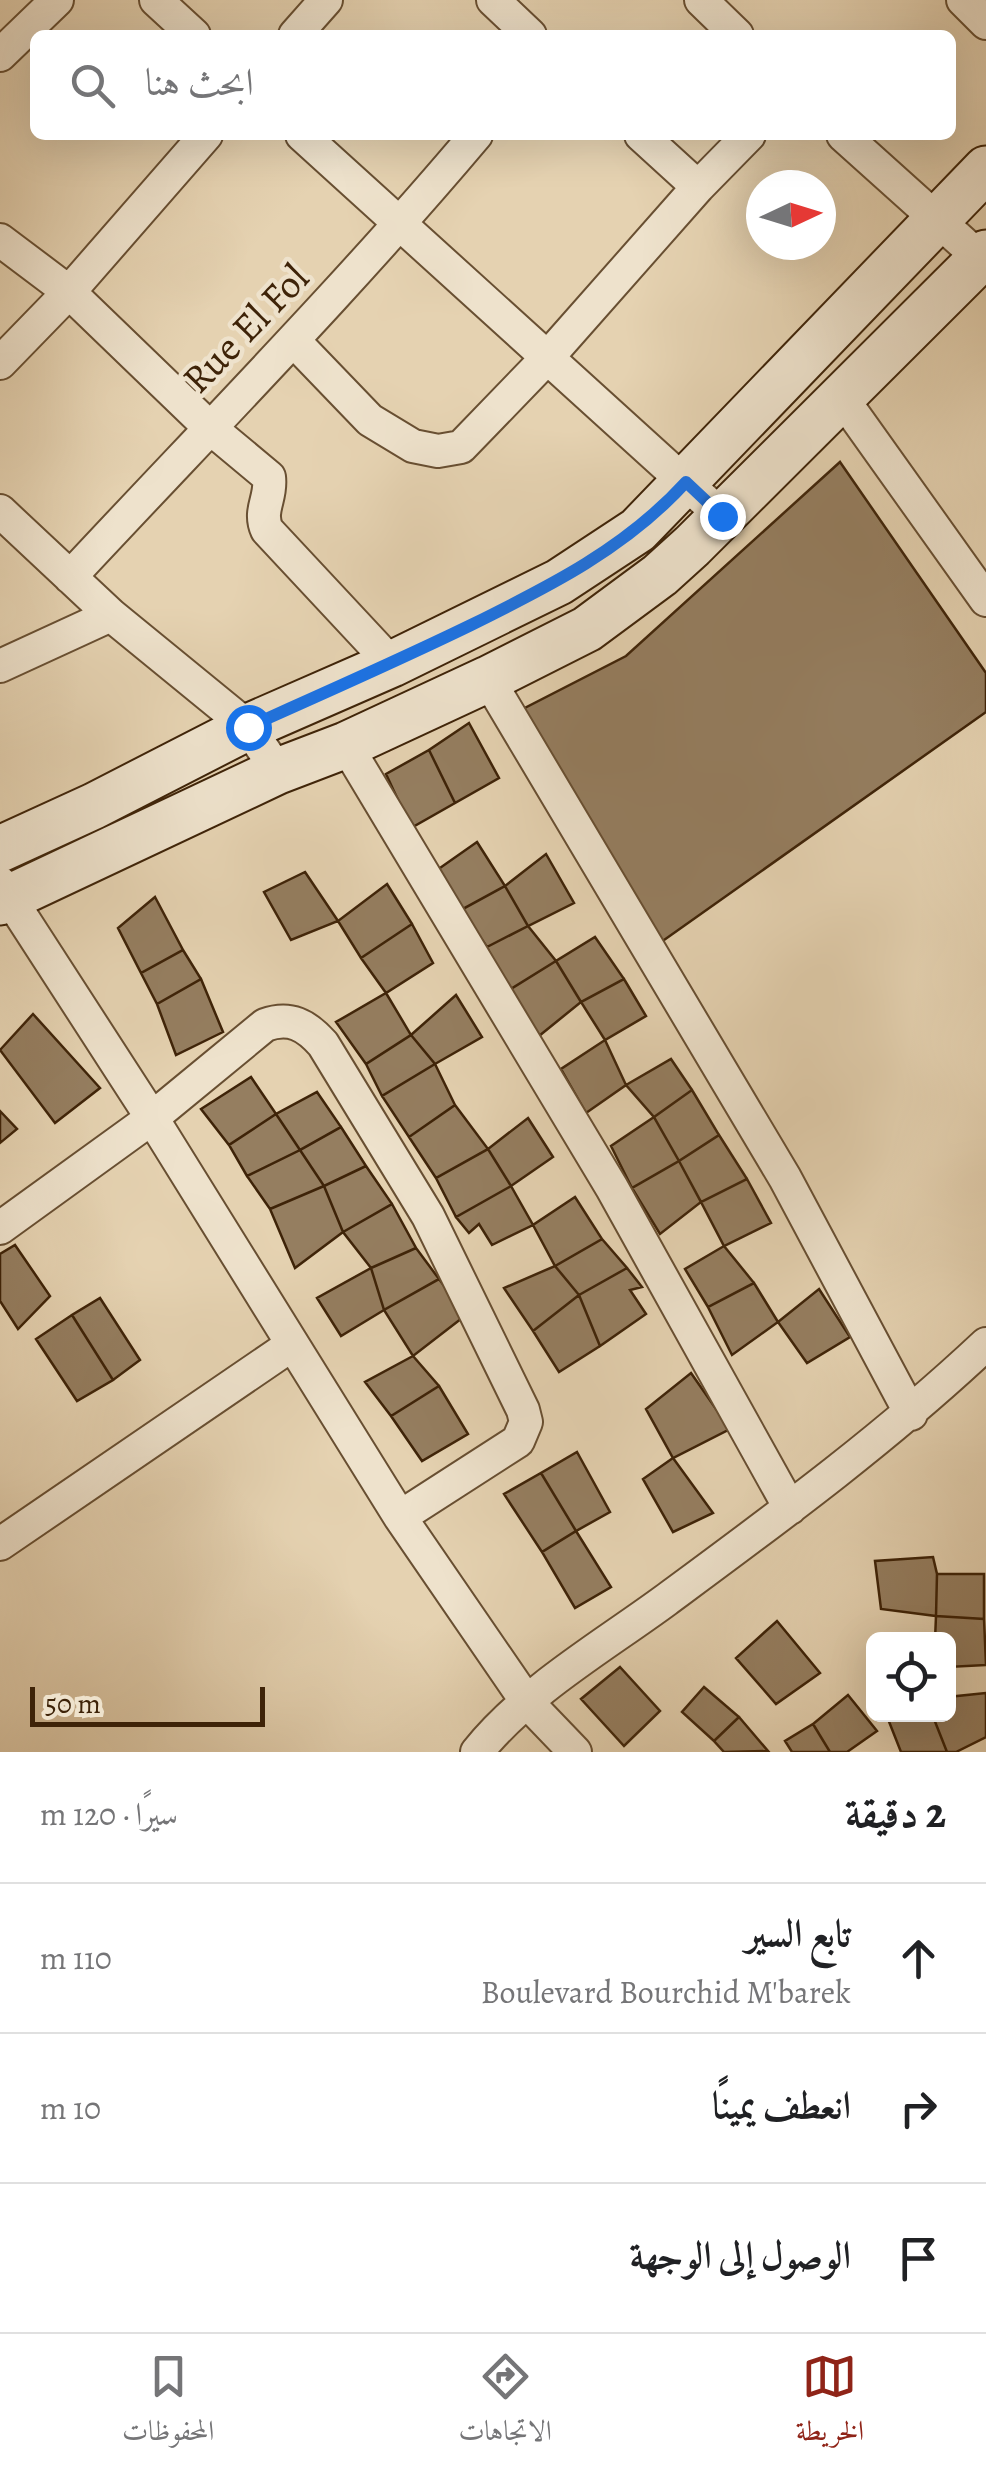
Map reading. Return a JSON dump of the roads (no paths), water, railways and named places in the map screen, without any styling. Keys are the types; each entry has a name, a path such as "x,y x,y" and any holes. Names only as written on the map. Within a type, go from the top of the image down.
{"main road":[{"path":"0,849 248,727 392,664 559,582 638,530 986,169"},
{"path":"3,894 346,744 586,630 660,575 983,256"}],"street":[{"path":"0,56 57,0"},
{"path":"156,0 189,30"},
{"path":"299,30 326,0"},
{"path":"493,0 525,30"},
{"path":"701,0 732,30"},
{"path":"963,0 986,22"},
{"path":"0,363 69,292 202,140"},
{"path":"307,140 722,516"},
{"name":"Rue El Fol","path":"70,576 400,226 472,140"},
{"path":"646,140 698,187"},
{"path":"294,341 370,420 413,446 438,451 461,447 744,140"},
{"path":"849,140 983,256"},
{"path":"0,240 69,292 209,427 269,477 271,492 262,516 274,540 392,664"},
{"path":"842,398 986,600"},
{"path":"0,511 110,615 248,727 278,771"},
{"path":"0,666 110,615"},
{"path":"488,679 785,1178 911,1414"},
{"path":"346,744 612,1188 790,1508"},
{"path":"3,894 152,1118 290,1346 400,1517 527,1702 574,1752"},
{"path":"0,1228 152,1118 265,1025 276,1021 302,1024 324,1044 428,1216 526,1422 518,1442 400,1517"},
{"path":"477,1752 527,1702 911,1414 986,1344"},
{"path":"0,1544 290,1346"}]}
